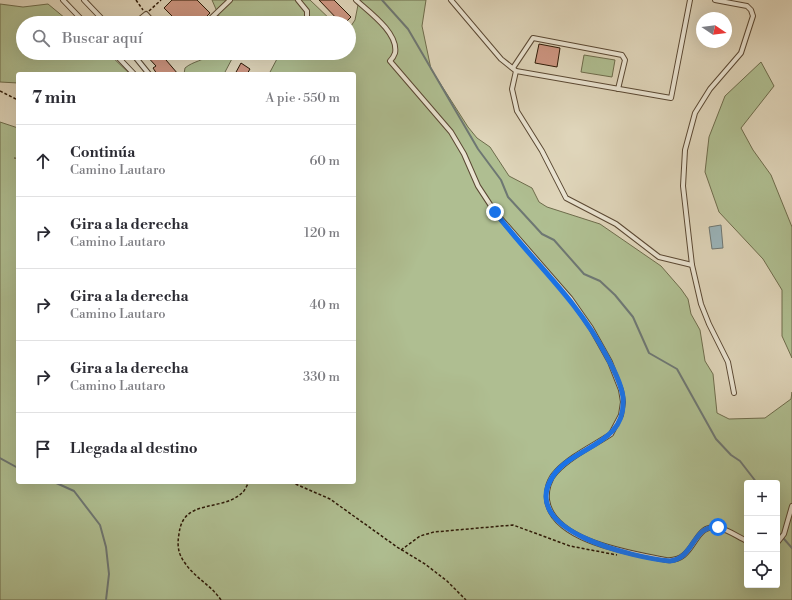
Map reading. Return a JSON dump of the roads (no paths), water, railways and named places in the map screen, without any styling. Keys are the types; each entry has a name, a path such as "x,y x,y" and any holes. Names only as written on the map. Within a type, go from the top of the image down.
{"lane":[{"path":"63,0 78,16"},
{"path":"84,0 99,16"},
{"path":"213,16 230,0"},
{"path":"298,0 307,11 307,16"},
{"path":"356,0 381,23 390,34 395,52 390,61 444,122 458,142 475,181 490,206 514,236 570,298 591,328 610,362 620,384 622,408 619,422 611,434 569,461 556,472 550,481 547,496 549,507 554,516 567,528 594,542 620,551 666,560 675,560 686,554 703,531 714,527 721,528 744,540"},
{"path":"451,0 501,59 514,70 671,98 690,0"},
{"path":"715,0 747,6 751,10 753,16 741,53 704,97 694,118 687,140 683,186 692,265 704,314 728,362 734,393"},
{"path":"618,89 625,60 622,55 533,38 514,70 512,89 517,111 542,151 566,198 616,224 658,257 692,265"},
{"path":"121,60 132,72"},
{"path":"138,60 147,72"},
{"path":"780,539 784,534 792,506"}],"water":[{"path":"721,225 723,248 712,249 709,227"}],"waterway":[{"path":"382,0 408,29 478,149 501,180 508,197 542,234 554,240 584,274 600,281 615,295 633,317 649,353 677,369 716,439 731,455 740,461 755,480"},
{"path":"0,458 16,467"},
{"path":"58,484 74,491 100,525 106,547 109,574 106,600"},
{"path":"780,534 792,548"}]}
